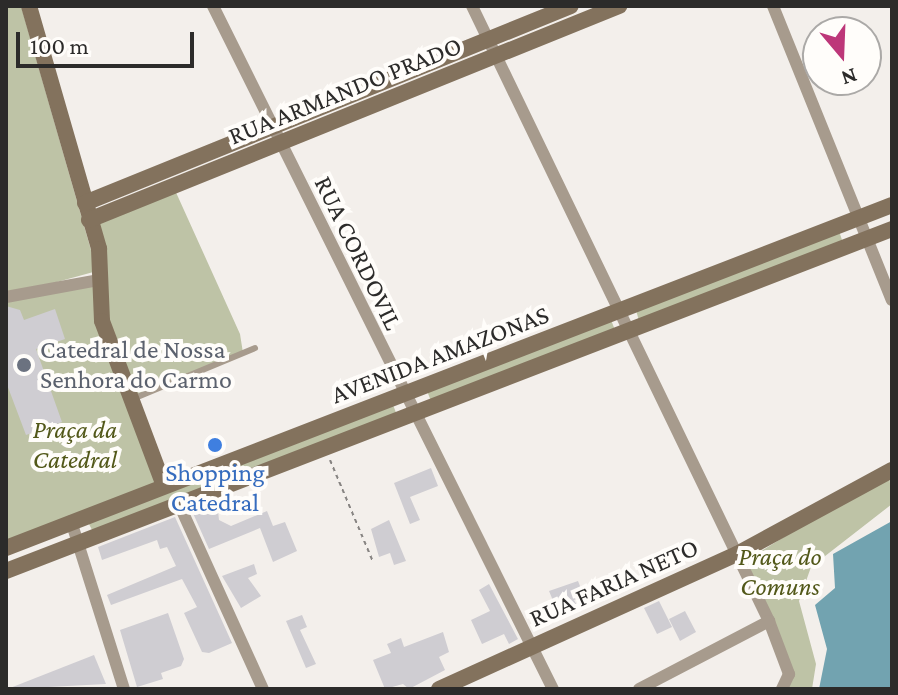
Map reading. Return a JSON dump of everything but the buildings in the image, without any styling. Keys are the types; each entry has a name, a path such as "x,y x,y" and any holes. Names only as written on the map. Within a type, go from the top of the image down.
{"street":[{"path":"29,6 100,256 102,321 164,486"},
{"name":"RUA CORDOVIL","path":"213,6 553,689"},
{"path":"472,6 604,285 769,621 789,674 783,688"},
{"name":"RUA ARMANDO PRADO","path":"89,220 277,137 544,11 571,6"},
{"name":"RUA ARMANDO PRADO","path":"85,203 277,137 619,6"},
{"path":"773,6 848,201 892,300"},
{"name":"AVENIDA AMAZONAS","path":"6,548 892,205"},
{"name":"AVENIDA AMAZONAS","path":"6,571 892,229"},
{"path":"6,297 99,280"},
{"name":"RUA FARIA NETO","path":"439,689 737,554 892,470"},
{"path":"179,504 263,689"},
{"path":"71,521 124,689"},
{"path":"639,689 769,621"}],"lane":[{"path":"131,399 255,348"}],"path":[{"path":"326,450 373,562"}],"green space":[{"path":"6,6 21,6 97,271 6,296"},
{"name":"Praça da Catedral","path":"174,188 240,334 243,353 133,398 166,486 6,548 6,298 99,280 91,222"},
{"path":"839,231 843,243 639,321 636,310"},
{"path":"611,320 615,330 431,401 427,391"},
{"path":"393,405 397,415 93,532 88,522"},
{"name":"Praça do Comuns","path":"889,473 892,504 811,567 799,601 816,664 812,689 783,689 788,675 745,561"}],"water":[{"path":"892,521 892,689 819,689 827,649 815,605 835,588 833,554"}],"place":[{"name":"Catedral de Nossa Senhora do Carmo","path":"24,365"},
{"name":"Shopping Catedral","path":"215,445"}]}
